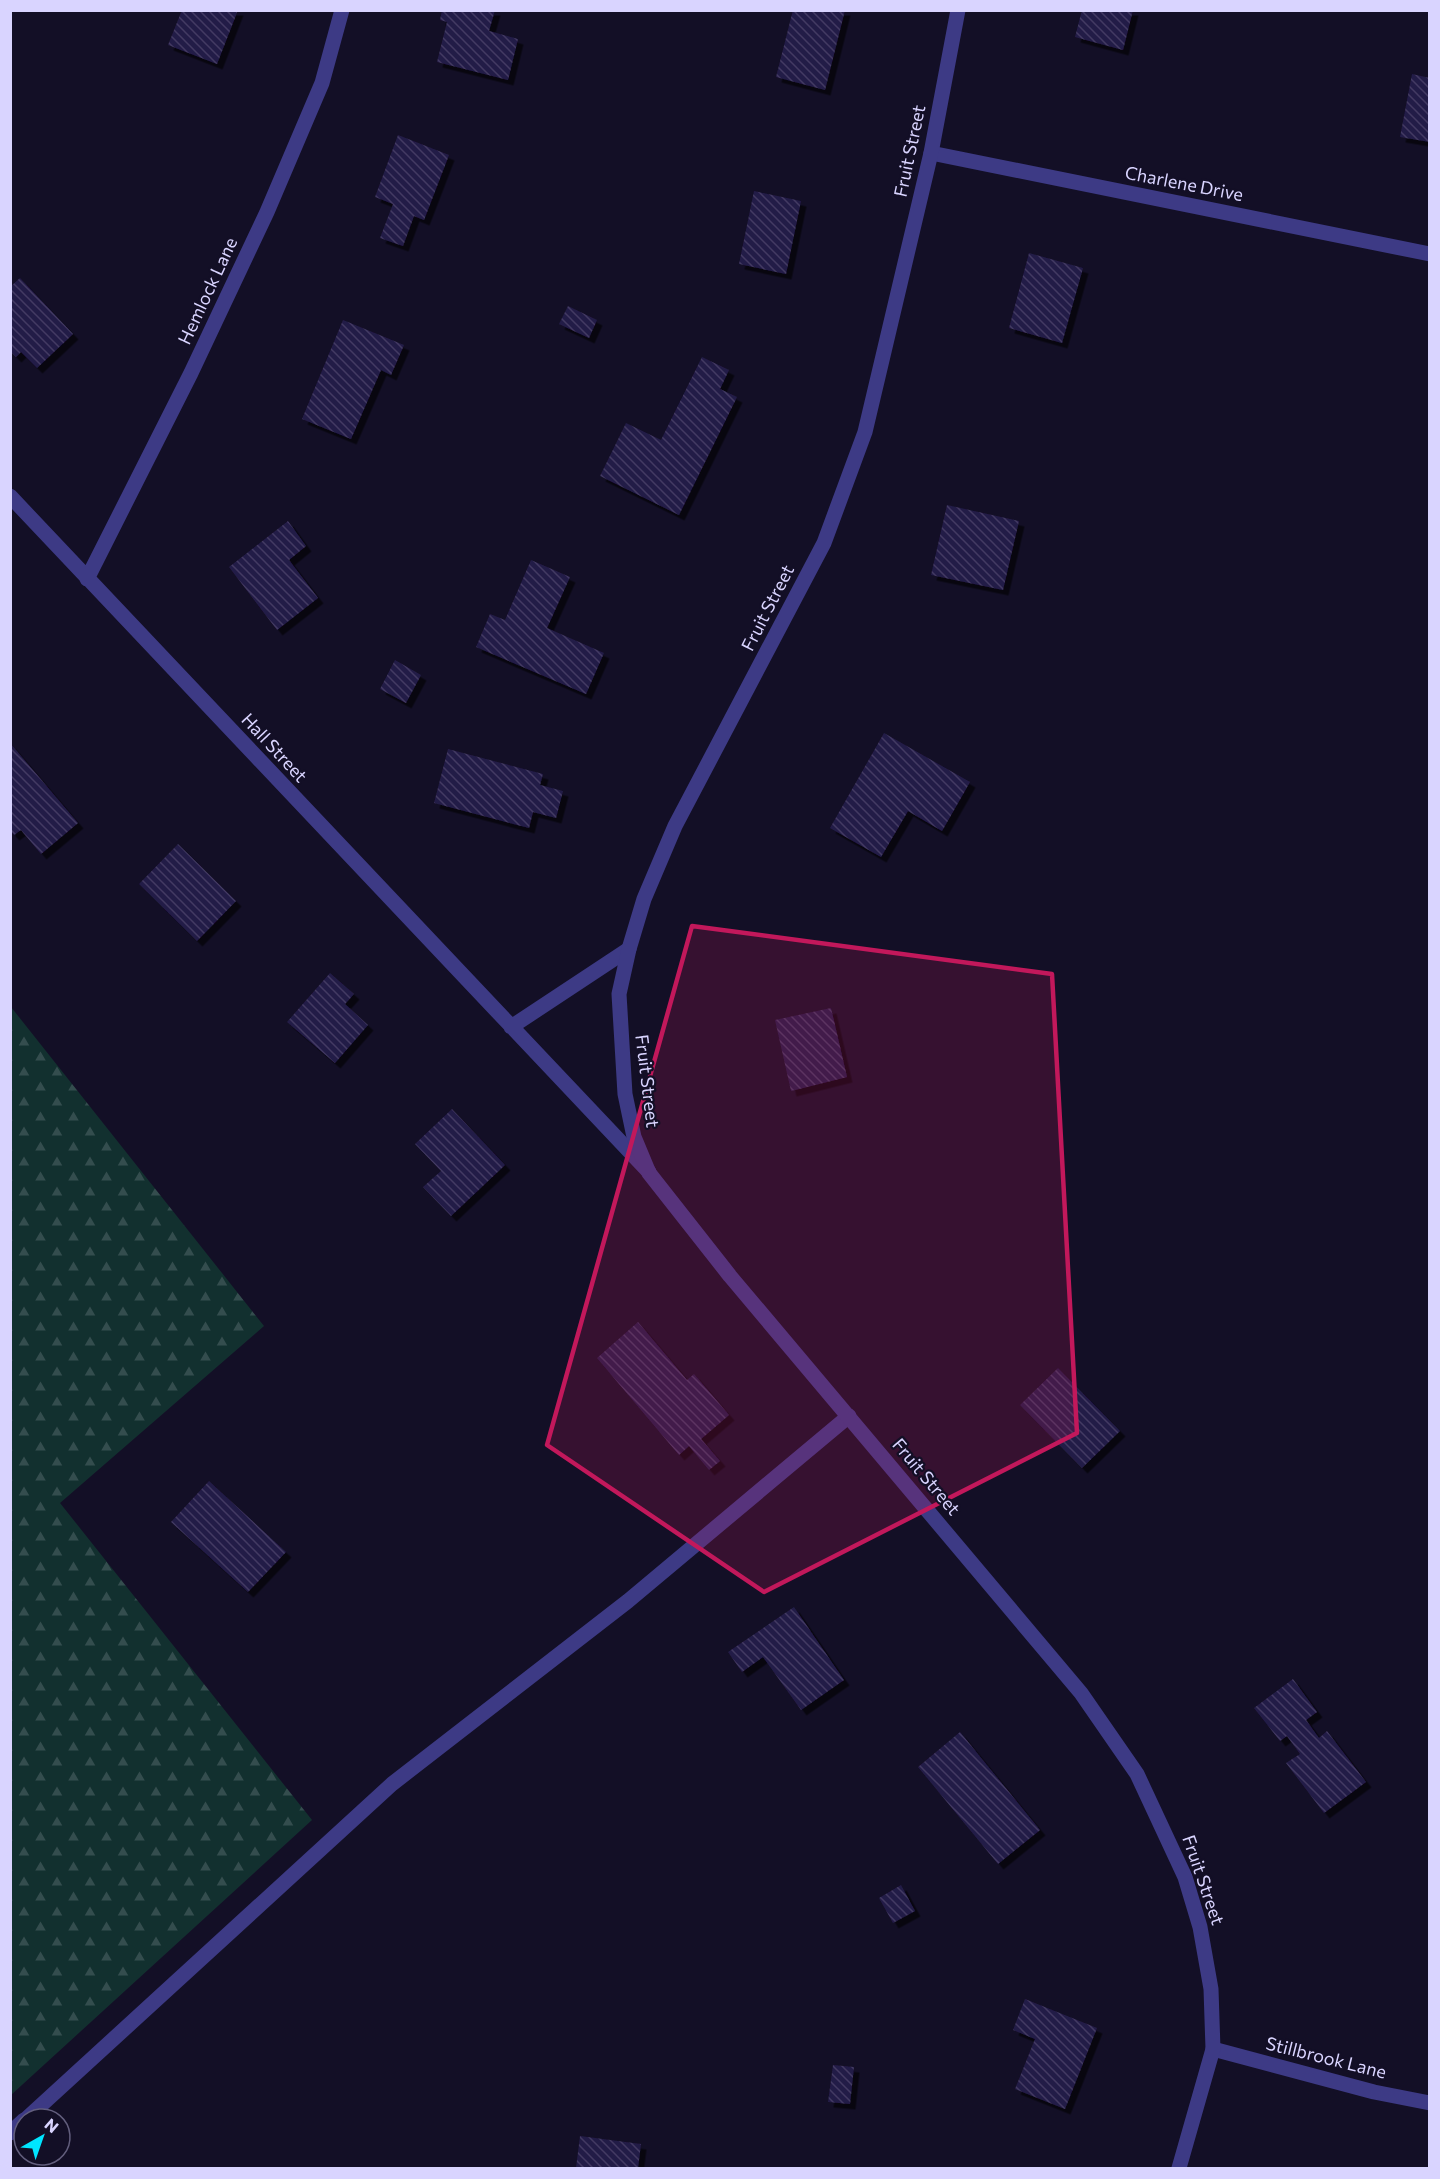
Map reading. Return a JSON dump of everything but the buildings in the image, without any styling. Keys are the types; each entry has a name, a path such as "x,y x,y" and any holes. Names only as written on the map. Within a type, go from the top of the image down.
{"street":[{"name":"Hemlock Lane","path":"87,579 191,373 267,212 322,83 342,10"},
{"name":"Fruit Street","path":"958,10 931,153 865,432 832,520 772,644 675,826 645,899 629,949 619,994 625,1094 634,1137 649,1173 730,1276 1081,1693 1137,1774 1185,1877 1200,1927 1211,1989 1213,2049 1179,2169"},
{"name":"Charlene Drive","path":"931,153 1430,254"},
{"name":"Hall Street","path":"10,496 649,1173"},
{"path":"511,1027 629,949"},
{"path":"39,2107 392,1784 628,1602 849,1416"},
{"name":"Stillbrook Lane","path":"1213,2049 1374,2092 1430,2103"}],"highlighted area":[{"path":"692,926 1052,974 1077,1433 764,1592 547,1445"}],"green space":[{"path":"11,1007 264,1326 60,1503 312,1820 11,2095"}]}
